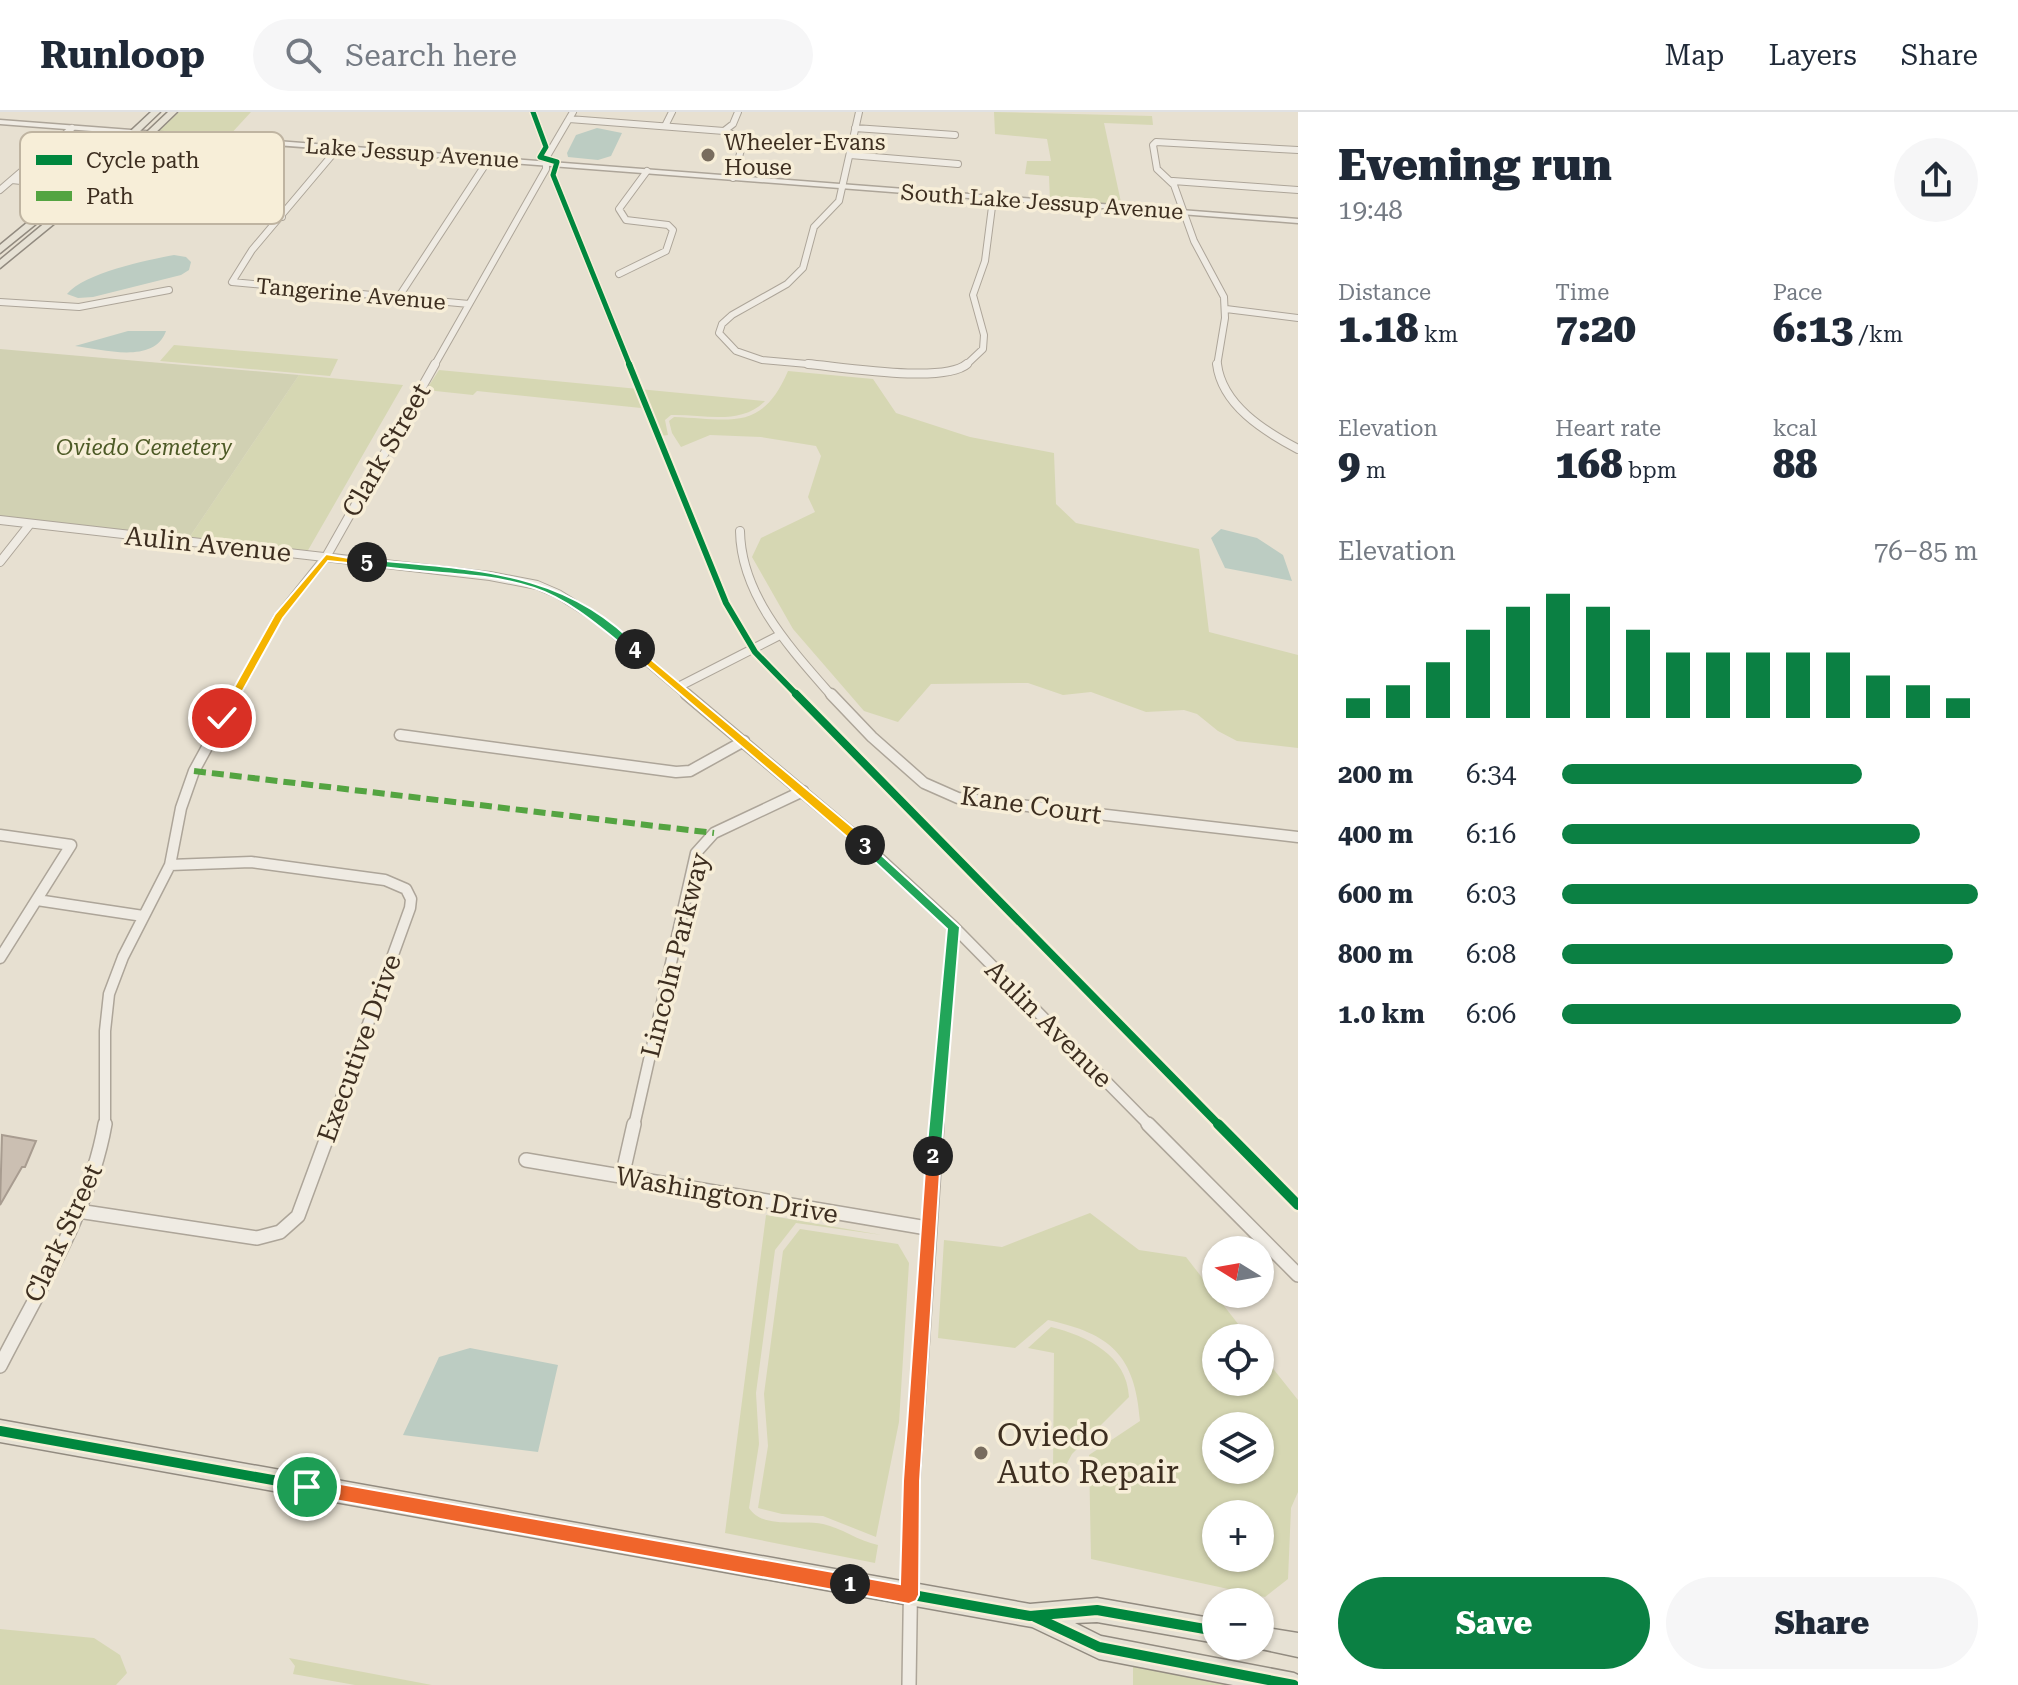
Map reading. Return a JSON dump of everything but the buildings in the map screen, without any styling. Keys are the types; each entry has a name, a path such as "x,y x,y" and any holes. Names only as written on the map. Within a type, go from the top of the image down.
{"main road":[{"path":"134,132 156,112"},
{"path":"152,132 173,112"},
{"path":"0,250 29,224"},
{"path":"0,265 49,224"},
{"path":"0,1431 1035,1617 1099,1647 1294,1685"},
{"path":"1035,1617 1097,1610 1202,1629"},
{"path":"1274,1641 1298,1645"}],"street":[{"name":"Clark Street","path":"0,1366 78,1211 100,1153 107,1113 105,1031 109,994 143,916 170,865 181,808 194,771 278,617 326,557 547,164 546,158 573,112"},
{"path":"665,126 672,112"},
{"path":"724,131 733,124 738,112"},
{"path":"859,112 843,186 835,207 814,227 803,268 798,275 722,324 719,333 725,343 750,357 864,370 933,375 963,368 983,349 984,335 973,295 985,261 993,199"},
{"path":"569,119 724,131 743,143 733,178"},
{"name":"Lake Jessup Avenue","path":"0,122 134,132"},
{"path":"72,128 72,132"},
{"path":"855,128 955,135"},
{"path":"1298,150 1156,142 1153,145 1157,169 1173,181 1298,190"},
{"name":"Lake Jessup Avenue","path":"284,144 547,164"},
{"path":"284,215 338,148"},
{"path":"850,155 958,164"},
{"path":"398,298 489,159"},
{"name":"South Lake Jessup Avenue","path":"547,164 1298,221"},
{"path":"619,274 666,251 673,230 668,225 626,220 619,209 647,171"},
{"path":"0,190 20,173"},
{"path":"1173,181 1192,240 1215,274 1226,309 1216,353 1219,381 1233,400 1269,432 1298,449"},
{"path":"9,182 20,183"},
{"name":"Tangerine Avenue","path":"276,224 252,250 232,282 469,304"},
{"path":"0,302 79,307 169,290"},
{"path":"1226,309 1298,318"},
{"name":"Aulin Avenue","path":"0,520 490,576 537,585 558,594 595,617 680,686 954,927 1298,1275"},
{"path":"0,562 30,524"},
{"name":"Kane Court","path":"740,531 735,546 780,635 836,700 926,785 958,798 1298,837"},
{"path":"680,686 780,635"},
{"path":"400,735 676,772 690,771 744,741"},
{"name":"Lincoln Parkway","path":"622,1177 696,853 714,833 803,791"},
{"path":"0,835 71,845 0,958"},
{"name":"Executive Drive","path":"78,1211 257,1238 287,1230 298,1216 410,908 411,899 406,889 385,880 251,862 170,865"},
{"path":"37,900 143,916"},
{"path":"909,1685 909,1526 927,1228 954,927"},
{"name":"Washington Drive","path":"526,1160 927,1228"}],"green space":[{"path":"179,112 251,112 233,132 158,132"},
{"path":"994,112 1152,116 1153,125 1104,123 1122,207 1050,201 1049,176 1025,174 1027,161 1051,161 1047,139 995,134"},
{"path":"174,345 338,359 330,376 160,361"},
{"name":"Oviedo Cemetery","path":"0,349 299,375 189,538 0,516"},
{"path":"439,370 765,401 755,409 733,416 671,415 665,420 668,435 661,436 641,408 477,391 473,395 426,390"},
{"path":"788,371 873,379 896,413 970,437 1054,453 1056,504 1076,523 1199,549 1209,632 1298,655 1298,748 1237,741 1197,714 1184,710 1146,712 1091,692 1063,695 1028,683 931,684 898,722 864,711 793,629 752,557 761,538 815,512 808,497 821,456 816,446 761,437 710,435 681,447 669,421 674,417 743,418 756,413 778,391"},
{"path":"299,375 403,385 307,552 189,538"},
{"path":"1090,1213 1139,1250 1186,1257 1202,1278 1202,1308 1226,1308 1238,1324 1202,1324 1202,1396 1274,1396 1274,1370 1298,1400 1298,1492 1291,1508 1288,1579 1274,1590 1224,1588 1091,1559 1089,1455 1140,1421 1132,1379 1116,1351 1103,1341 1088,1332 1048,1320 1015,1348 938,1338 944,1240 1002,1247"},
{"path":"766,1215 882,1235 796,1223 775,1250 756,1393 759,1444 749,1508 763,1519 823,1524 878,1545 875,1563 725,1533"},
{"path":"800,1229 898,1244 909,1263 899,1422 876,1537 823,1516 782,1514 758,1508 768,1446 764,1394 783,1251"},
{"path":"1051,1327 1078,1336 1103,1350 1121,1370 1129,1397 1072,1454 1065,1467 1068,1475 1053,1473 1054,1353 1028,1348"},
{"path":"0,1629 94,1638 120,1655 127,1673 116,1685 0,1685"},
{"path":"289,1658 432,1685 355,1685 293,1674 295,1666"},
{"path":"1133,1664 1238,1685 1133,1685"}],"shaded area":[{"path":"597,128 622,133 611,156 598,160 568,157 576,135"},
{"path":"174,255 186,257 191,262 189,270 181,275 93,297 78,298 67,294 75,286 101,274"},
{"path":"128,331 166,331 160,342 139,351 112,352 75,346"},
{"path":"1221,529 1257,538 1283,555 1292,581 1225,568 1211,538"},
{"path":"470,1348 558,1365 538,1452 403,1435 439,1357"}],"marked path":[{"path":"194,771 714,833"}],"cycle path":[{"path":"533,112 546,147 540,157 557,162 553,175 726,603 755,652 1298,1205"},
{"path":"0,1431 1030,1616 1097,1610 1202,1629"},
{"path":"1035,1617 1099,1647 1294,1685"}],"place":[{"name":"Wheeler-Evans House","path":"708,155"},
{"name":"Oviedo Auto Repair","path":"981,1453"}],"route":[{"path":"222,718 278,617 326,557 490,576 537,585 595,617 680,686 859,839 954,927 927,1228 909,1526 909,1595 307,1487"}]}
